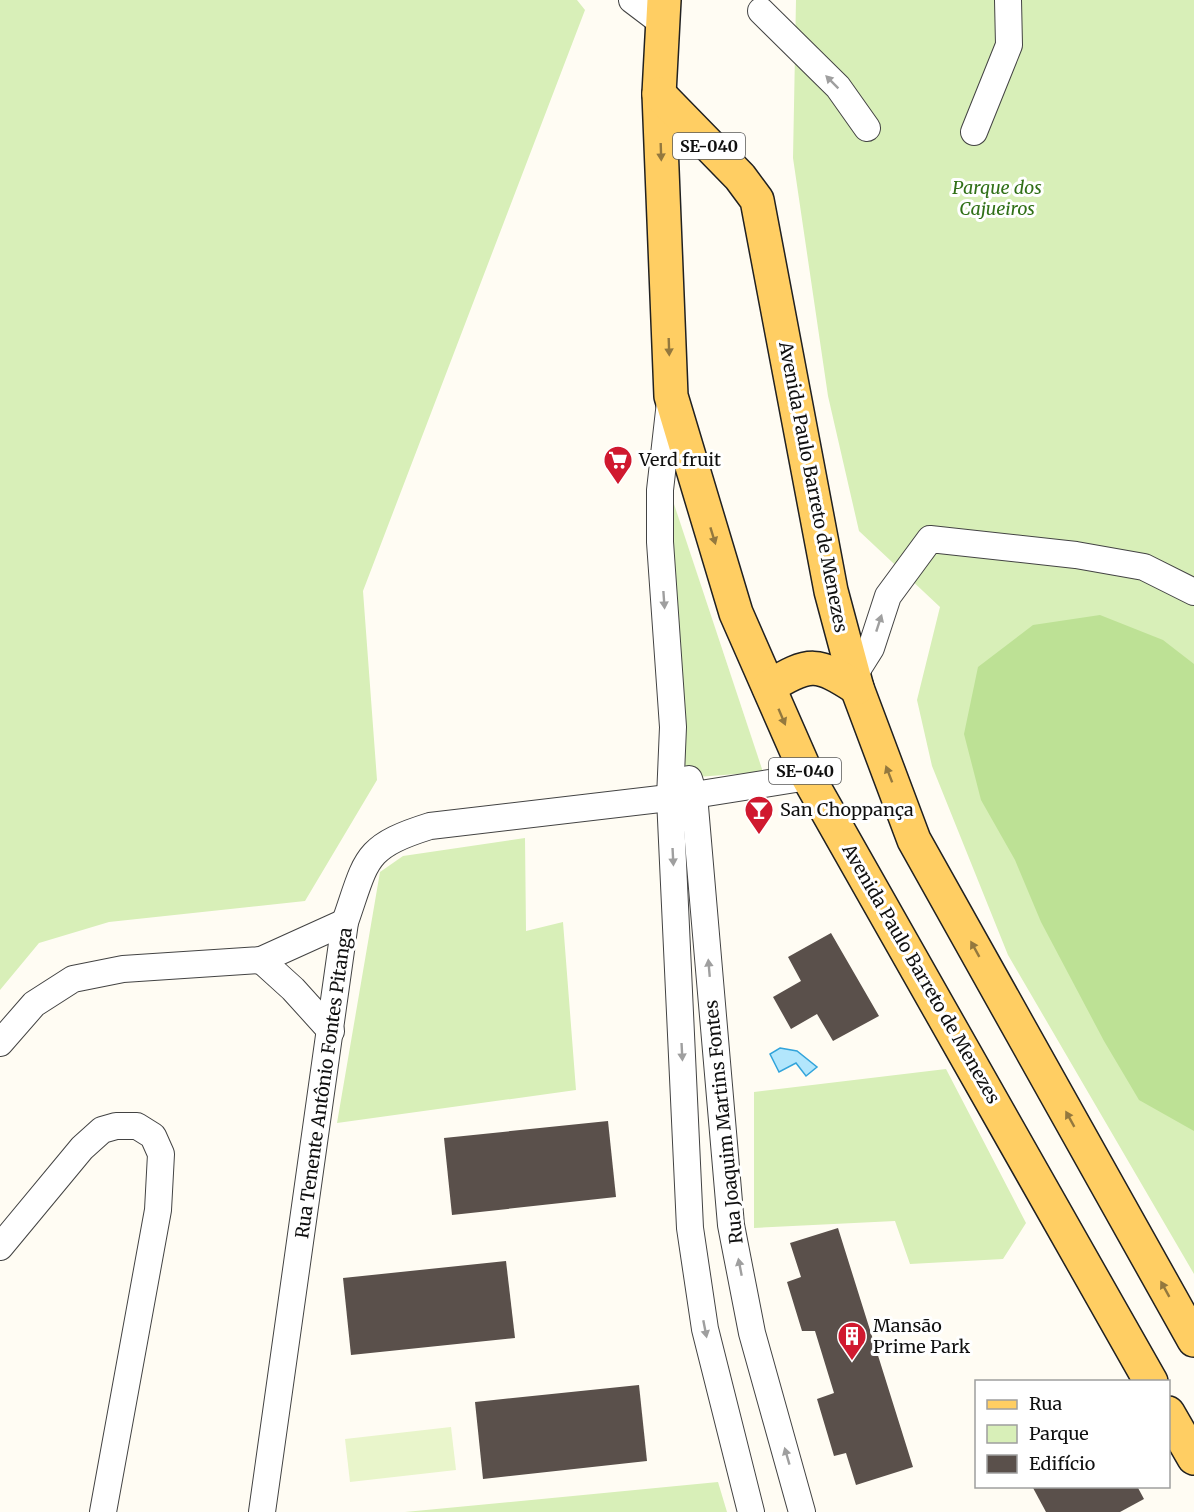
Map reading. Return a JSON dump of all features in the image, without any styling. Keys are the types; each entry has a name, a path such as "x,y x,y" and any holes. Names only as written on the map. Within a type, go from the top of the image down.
{"main road":[{"name":"Avenida Paulo Barreto de Menezes","path":"663,11 659,94 671,396 736,613 808,777 1150,1380"},
{"name":"Avenida Paulo Barreto de Menezes","path":"659,94 740,177 757,200 831,591 856,682 914,840 1194,1340"},
{"path":"769,687 789,675 810,668 829,670 856,682"},
{"path":"1170,1416 1194,1458"}],"street":[{"path":"632,0 663,11"},
{"path":"974,132 1009,45 1008,0"},
{"path":"761,11 838,87 867,128"},
{"name":"Rua Joaquim Martins Fontes","path":"671,396 660,490 660,531 673,727 731,1225 752,1333 802,1512"},
{"path":"856,682 871,648 888,596 930,539 1076,555 1144,567 1194,592"},
{"name":"Rua Tenente Antônio Fontes Pitanga","path":"262,1512 345,922 364,867 379,847 399,836 430,826 682,797 808,777"},
{"name":"Rua Joaquim Martins Fontes","path":"682,797 690,1228 705,1329 751,1512"},
{"path":"0,1043 34,1004 73,980 123,969 261,960 345,922"},
{"path":"261,960 293,989 331,1031"},
{"path":"0,1247 82,1148 102,1130 116,1126 137,1126 153,1136 161,1154 158,1210 103,1512"}],"green space":[{"path":"0,0 577,0 585,10 363,591 377,780 305,901 109,922 39,943 0,990"},
{"name":"Parque dos Cajueiros","path":"796,0 1194,0 1194,1274 1008,955 932,766 917,700 940,607 859,531 828,396 793,158"},
{"path":"668,486 763,772 684,778"},
{"path":"1100,615 1163,640 1194,664 1194,1131 1139,1100 1104,1041 1041,922 1015,860 981,800 964,734 978,667 1033,625"},
{"path":"525,838 526,931 563,922 576,1090 337,1123 380,872 403,856"},
{"path":"946,1069 1026,1223 1003,1259 910,1264 895,1221 754,1228 754,1092"},
{"path":"451,1427 456,1470 350,1482 345,1439"},
{"path":"718,1482 727,1512 405,1512"}],"water":[{"path":"780,1048 797,1051 817,1067 806,1076 796,1063 779,1072 770,1054"}],"building":[{"path":"831,933 879,1016 833,1041 817,1014 791,1029 773,997 801,981 788,957"},
{"path":"608,1121 616,1197 452,1215 444,1138"},
{"name":"Mansão Prime Park","path":"838,1228 913,1467 856,1485 846,1453 834,1456 817,1399 834,1393 815,1331 802,1331 787,1282 801,1277 790,1243"},
{"path":"506,1261 515,1338 351,1355 343,1278"},
{"path":"639,1385 647,1461 483,1479 475,1402"},
{"path":"1033,1488 1138,1488 1144,1499 1120,1512 1046,1512"}],"place":[{"name":"Verd fruit","path":"618,486"},
{"name":"San Choppança","path":"759,836"},
{"name":"Mansão Prime Park","path":"852,1362"}]}
